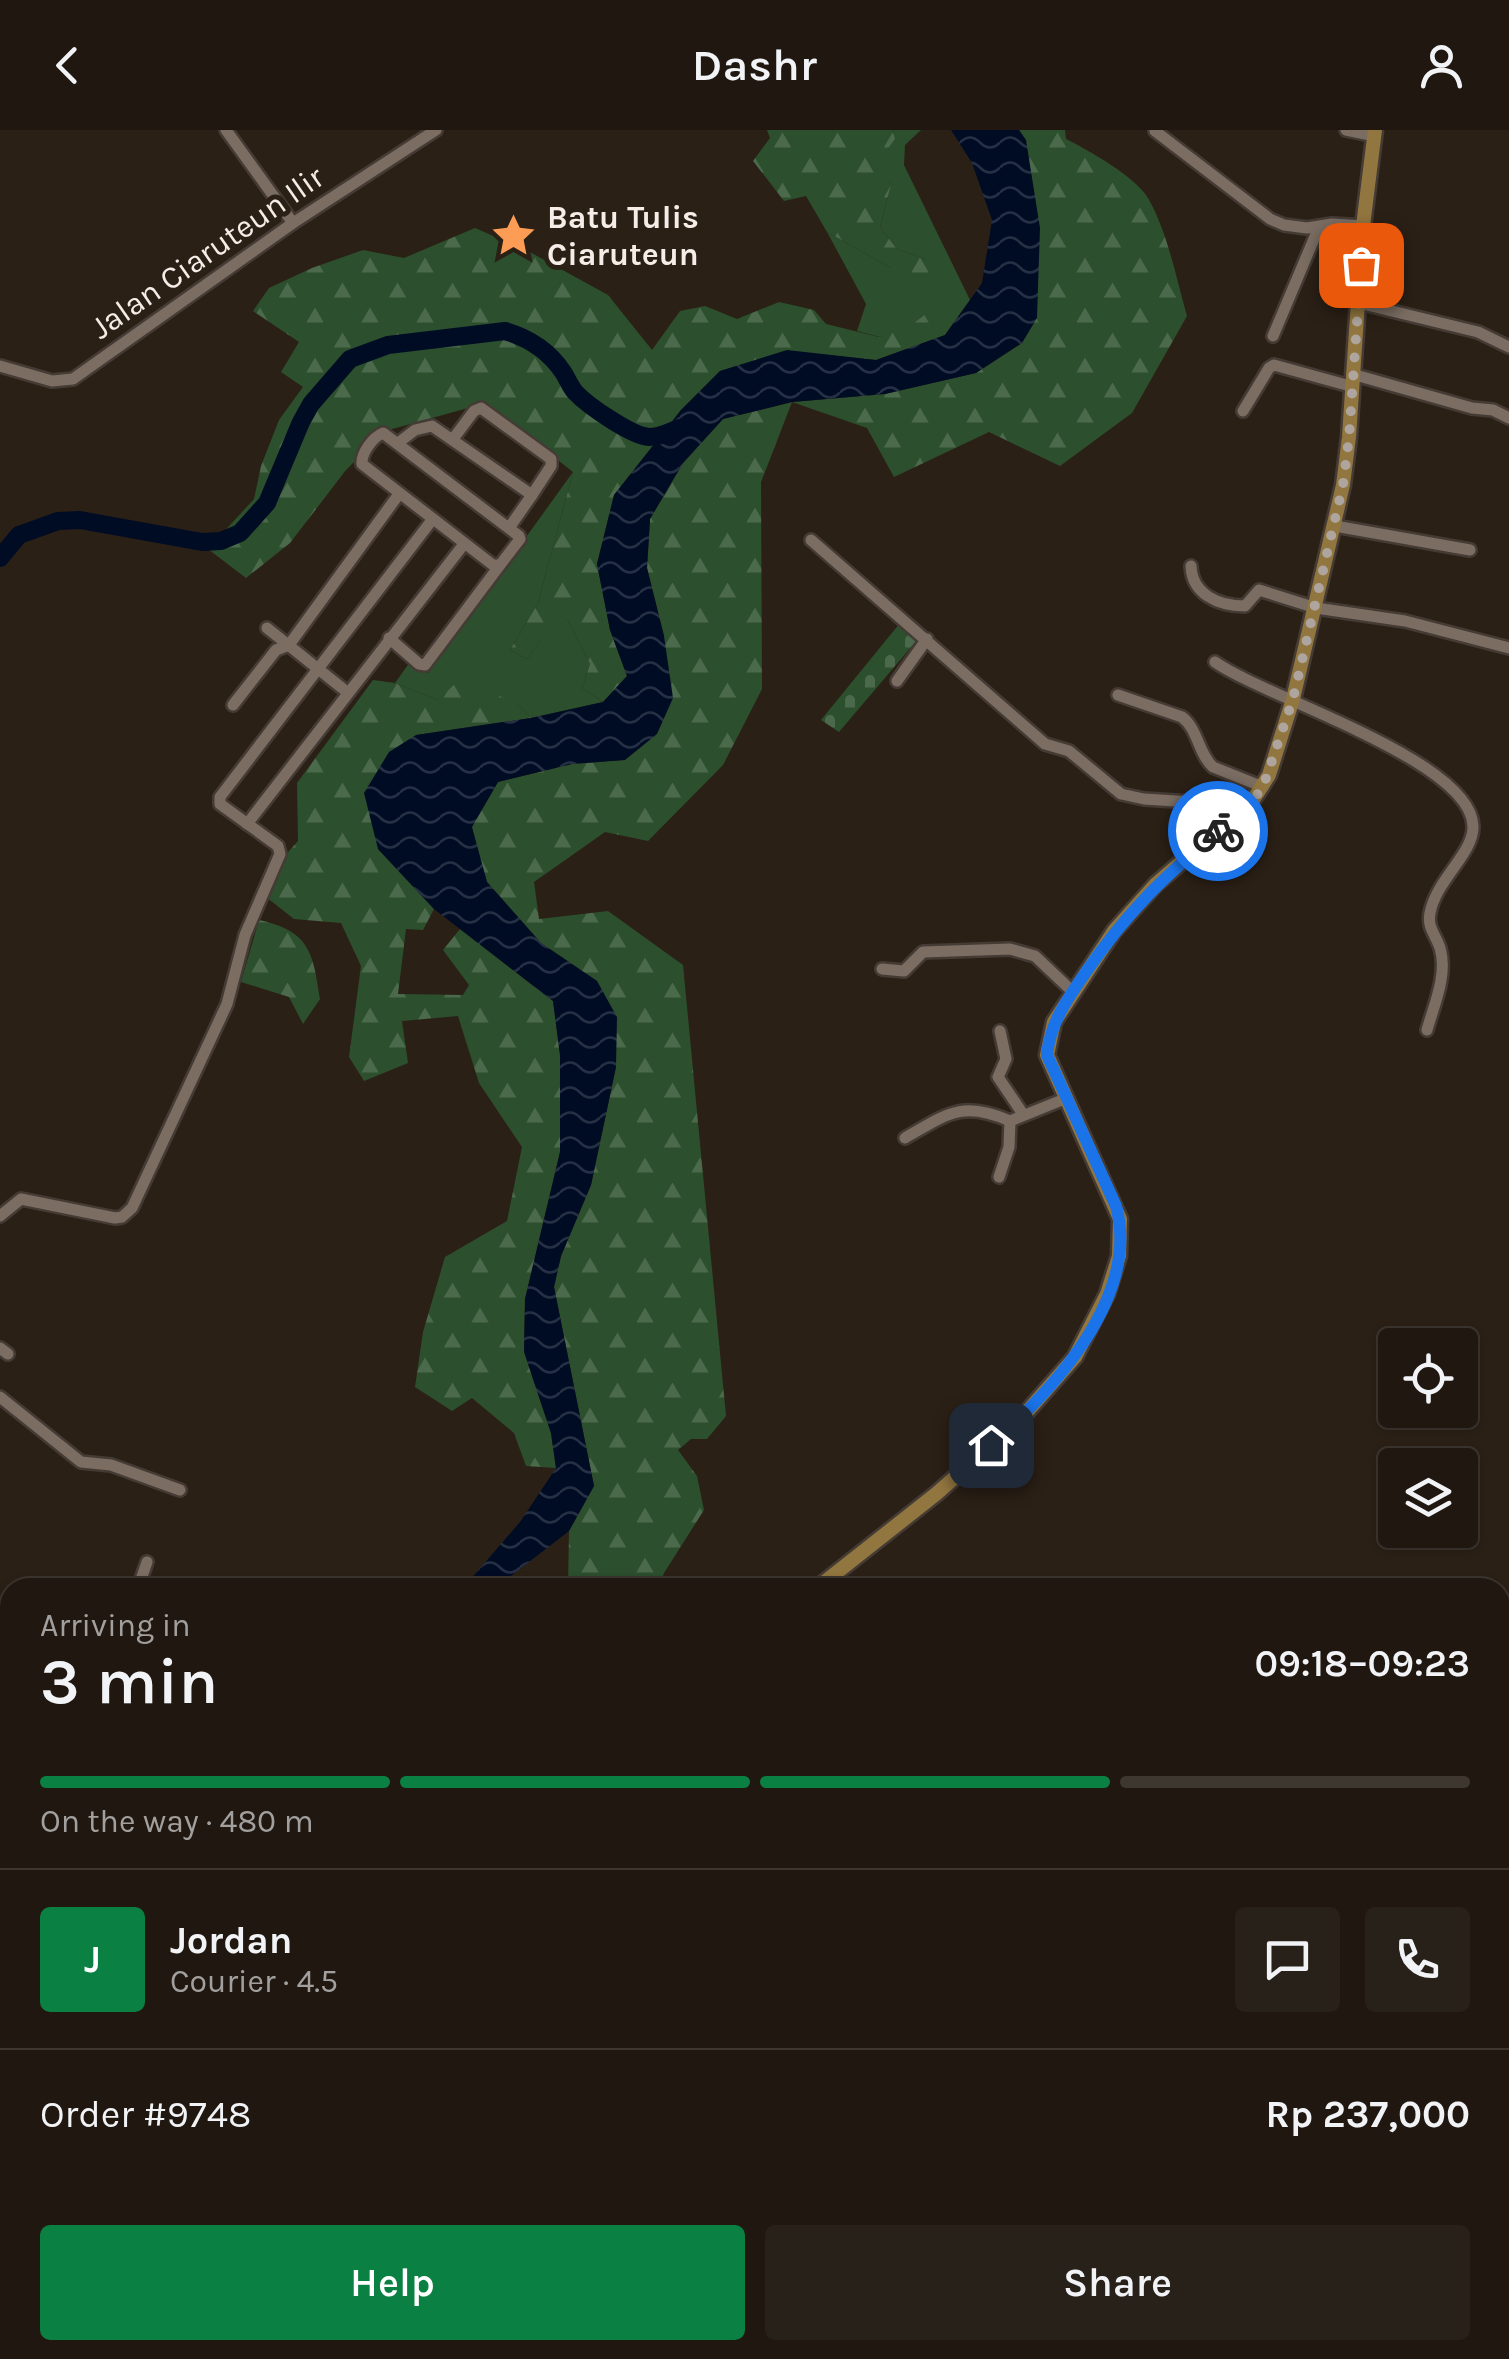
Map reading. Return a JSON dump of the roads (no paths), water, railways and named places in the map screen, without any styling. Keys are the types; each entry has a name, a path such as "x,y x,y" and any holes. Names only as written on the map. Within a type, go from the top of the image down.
{"main road":[{"path":"830,1578 936,1494 1018,1421 1062,1373 1091,1330 1116,1267 1120,1219 1047,1055 1054,1022 1133,907 1263,787 1293,699 1335,526 1349,438 1363,226 1375,133"}],"street":[{"path":"226,130 293,223"},
{"name":"Jalan Ciaruteun Ilir","path":"0,366 52,381 73,379 293,223 436,130"},
{"path":"1346,130 1375,133"},
{"path":"1154,131 1284,225 1363,226"},
{"path":"1273,336 1319,227"},
{"path":"1359,303 1478,332 1509,347"},
{"path":"1244,411 1274,365 1493,410 1509,418"},
{"path":"453,438 474,411 481,408 550,460 552,466 509,528"},
{"path":"398,443 423,426 432,426 532,494"},
{"path":"389,638 425,665 520,540 398,443 379,434 361,460 432,520 493,565 500,565"},
{"path":"233,706 276,650 288,645 399,494"},
{"path":"0,1216 21,1199 115,1218 132,1208 227,1004 245,935 280,854 278,846 220,804 220,797 432,520"},
{"path":"1335,526 1470,550"},
{"path":"811,540 1045,744 1069,751 1121,794 1144,800 1191,802 1222,827"},
{"path":"247,824 464,544"},
{"path":"1191,566 1192,582 1200,592 1230,605 1245,606 1259,590 1316,608 1406,621 1509,648"},
{"path":"267,628 346,692"},
{"path":"897,681 927,639"},
{"path":"1216,662 1234,675 1293,699 1444,779 1466,801 1472,814 1471,840 1440,885 1430,912 1428,925 1441,950 1442,980 1426,1030"},
{"path":"1118,695 1182,717 1189,722 1207,761 1263,787"},
{"path":"882,968 904,972 923,952 1010,949 1034,956 1073,992"},
{"path":"1000,1031 1006,1055 998,1077 1023,1114"},
{"path":"1010,1121 1067,1098"},
{"path":"905,1138 934,1121 967,1109 986,1111 1010,1121"},
{"path":"999,1177 1009,1147 1010,1121"},
{"path":"0,1397 81,1462 110,1465 180,1490"},
{"path":"141,1578 147,1562"}],"water":[{"path":"951,130 1019,130 1026,140 1040,228 1037,318 1022,343 976,373 885,394 792,402 723,419 683,463 650,519 647,568 664,636 673,698 657,734 625,760 572,764 498,782 472,827 487,882 541,943 597,981 617,1017 616,1067 591,1185 561,1256 554,1287 594,1486 569,1531 510,1578 472,1578 520,1522 556,1468 551,1433 524,1352 525,1299 560,1152 560,1055 553,1001 434,909 378,849 364,793 389,752 416,735 531,718 603,702 627,676 610,630 597,564 614,495 681,410 720,371 787,350 876,360 945,335 982,283 992,220 972,163"}],"waterway":[{"path":"0,558 19,535 58,521 80,520 202,542 221,541 240,533 267,503 311,404 350,359 388,345 505,331 545,352 575,392 622,426 649,437 679,428"}],"place":[{"name":"Batu Tulis Ciaruteun","path":"514,235"}]}
